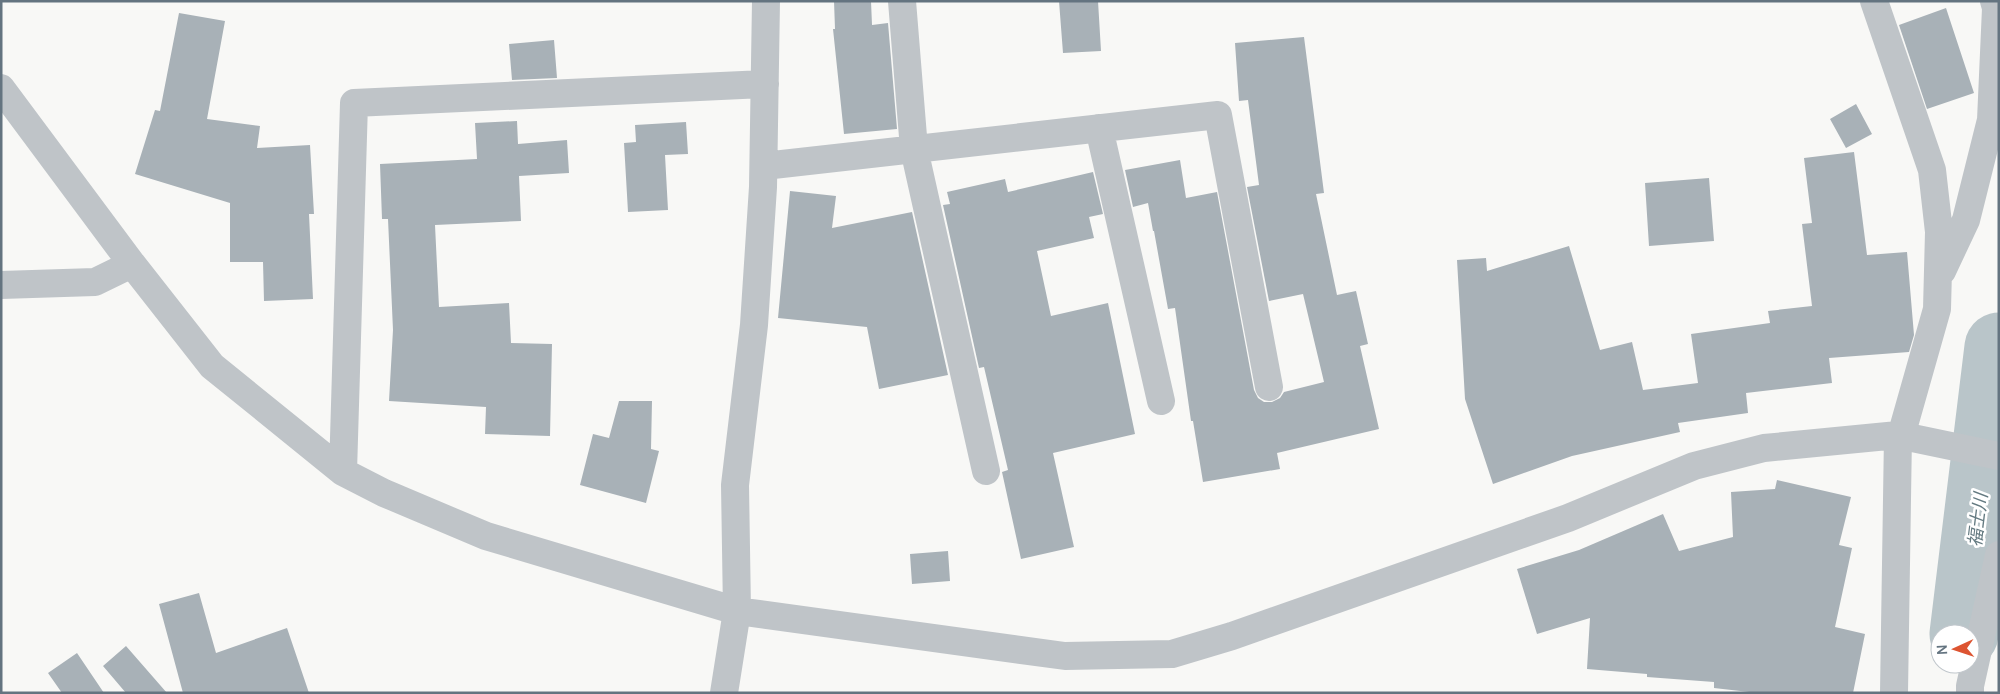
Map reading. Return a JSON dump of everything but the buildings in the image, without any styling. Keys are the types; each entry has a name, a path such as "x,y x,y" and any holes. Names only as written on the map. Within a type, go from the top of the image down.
{"street":[{"path":"724,693 737,611 735,485 754,325 764,166 766,1"},
{"path":"902,1 914,149 986,471"},
{"path":"1874,1 1932,170 1939,232 1937,310 1899,436 1894,693"},
{"path":"1938,279 1966,220 1991,120 1996,8 1994,1"},
{"path":"343,472 354,103 765,84"},
{"path":"1,88 132,264 212,366 343,472 384,493 486,536 737,611 1064,656 1172,654 1232,636 1568,518 1694,466 1764,448 1899,436 1999,456"},
{"path":"764,166 1218,115 1269,387"},
{"path":"1099,128 1161,401"},
{"path":"1,285 95,282 132,264"},
{"path":"1970,693 1999,555"}],"waterway":[{"name":"福士川","path":"1965,624 1999,347"}]}
